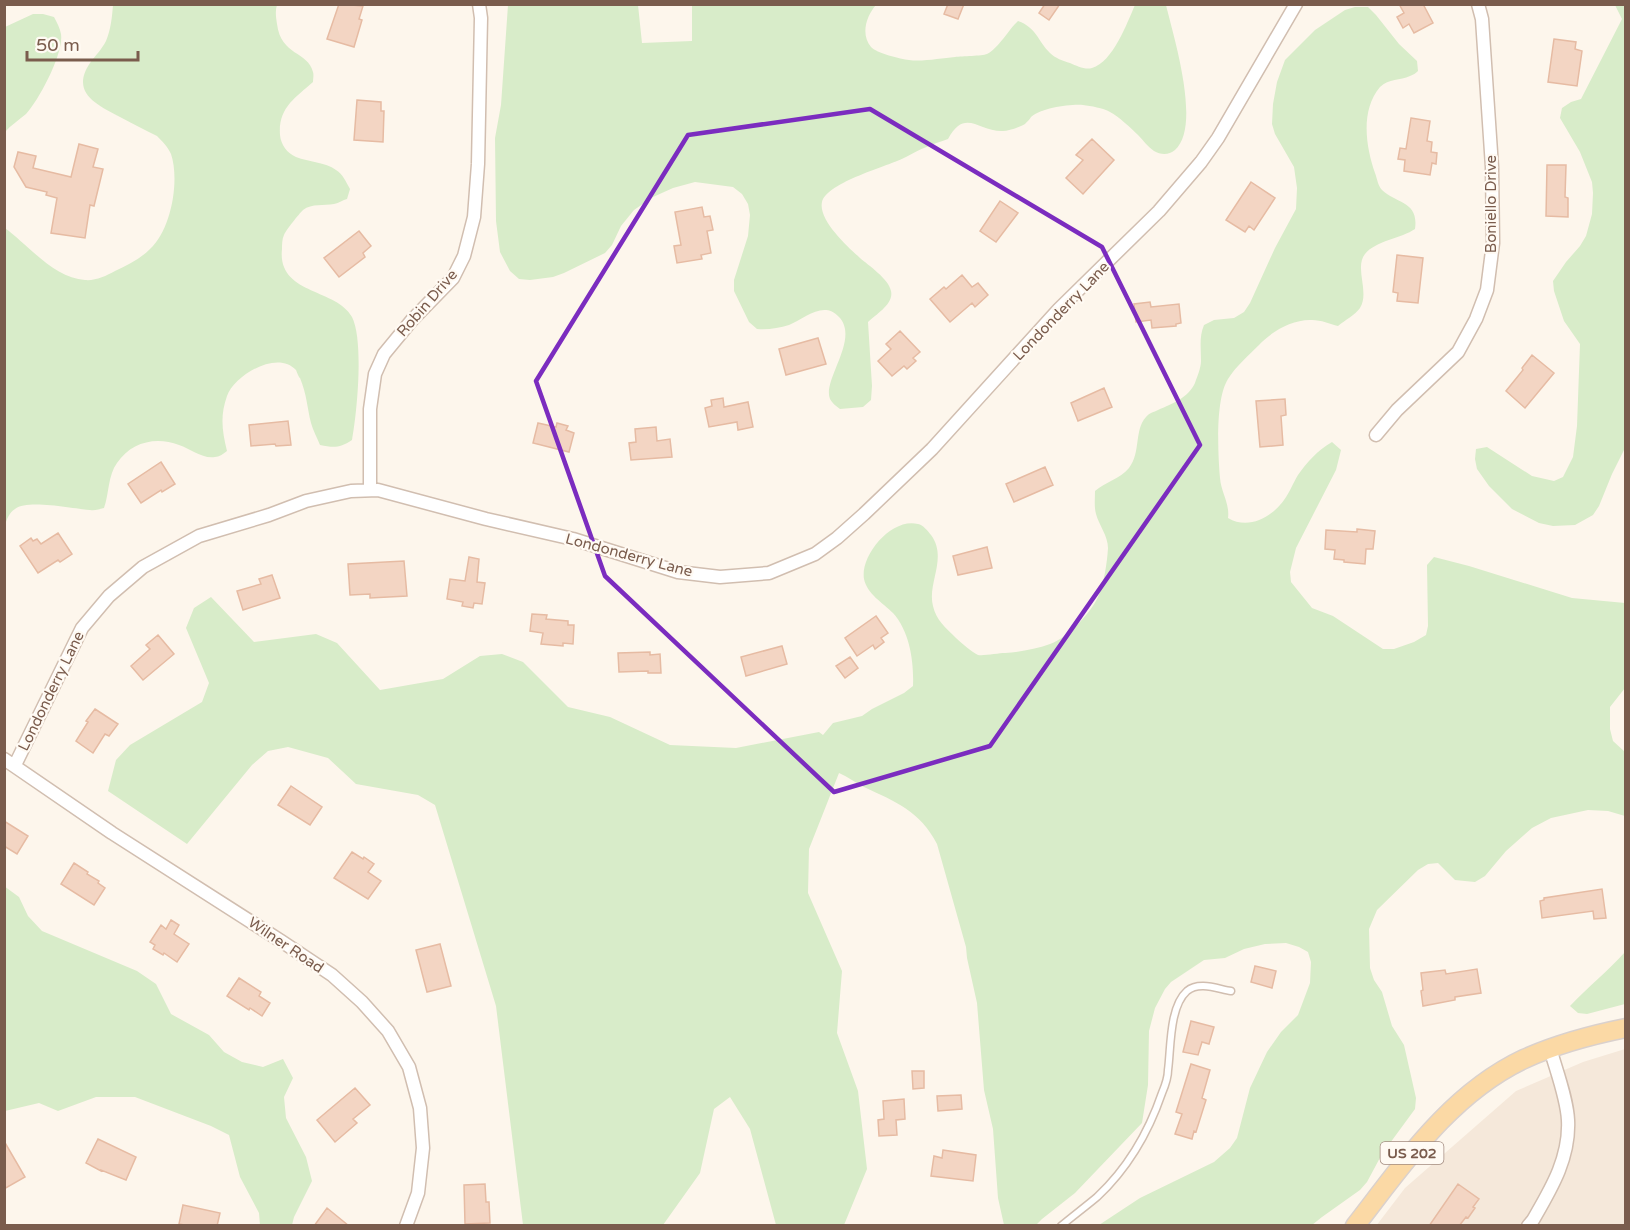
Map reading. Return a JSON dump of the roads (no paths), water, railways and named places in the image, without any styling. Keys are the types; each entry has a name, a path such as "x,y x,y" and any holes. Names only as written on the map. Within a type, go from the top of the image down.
{"main road":[{"name":"US 202","path":"1355,1226 1434,1127 1478,1087 1499,1072 1550,1048 1626,1028"}],"street":[{"name":"Robin Drive","path":"370,490 370,409 375,374 384,354 405,328 453,278 464,256 474,217 478,164 482,18 479,4"},
{"name":"Londonderry Lane","path":"10,762 82,628 110,596 143,567 198,536 269,515 306,501 351,491 378,490 486,519 573,539 678,572 720,577 769,573 815,554 864,514 932,449 1059,309 1159,211 1201,162 1218,138 1296,4"},
{"name":"Boniello Drive","path":"1376,435 1397,411 1458,352 1476,319 1487,290 1493,243 1492,167 1482,19 1478,4"},
{"name":"Wilner Road","path":"10,762 112,833 332,975 362,1002 388,1031 409,1067 420,1108 423,1148 418,1193 406,1226"},
{"path":"1528,1226 1557,1177 1566,1151 1568,1120 1550,1048"}],"lane":[{"path":"1061,1226 1097,1197 1113,1180 1135,1150 1151,1122 1168,1072 1174,1018 1179,1001 1187,991 1197,986 1232,992"}]}
